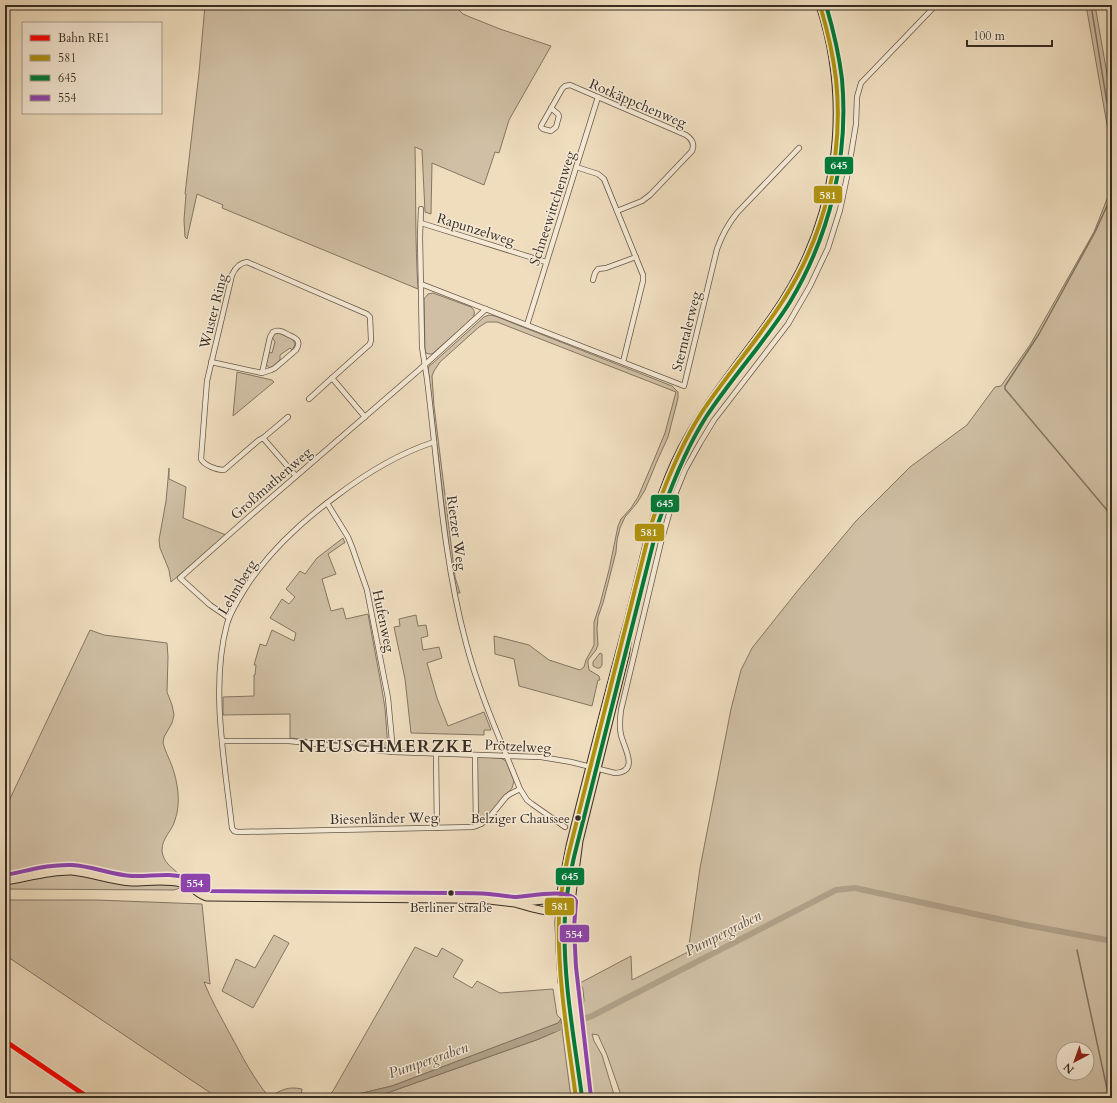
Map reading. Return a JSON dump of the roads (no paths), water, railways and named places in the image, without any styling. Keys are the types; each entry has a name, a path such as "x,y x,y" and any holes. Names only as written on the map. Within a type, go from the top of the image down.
{"main road":[{"path":"585,1098 575,1016 568,928 579,841 594,768 628,618 652,522 674,464 688,436 711,399 786,297 807,257 822,219 834,168 838,115 836,79 828,36 820,5"},
{"path":"575,1016 562,982 560,912 570,846 594,768"},
{"path":"5,881 55,872 71,871 132,882 163,880 179,882 191,886 202,896 207,897 488,900 515,903 528,907 560,912 570,905"},
{"path":"515,903 561,900 570,905"}],"street":[{"name":"Prötzelweg","path":"222,741 302,742 392,752 530,756 556,759 607,772 619,773 628,766 629,760 620,733 621,710 661,542 674,497 685,470 706,432 788,324 822,262 836,224 843,199 854,138 859,88 865,79 936,5"},
{"name":"Rotkäppchenweg","path":"551,108 559,116 556,128 552,131 541,127 551,108 562,89 568,85 686,135 692,140 693,148 690,152 645,199 617,211"},
{"name":"Schneewittchenweg","path":"527,325 598,97"},
{"name":"Sterntalerweg","path":"421,284 684,386 722,236 737,213 799,148"},
{"path":"576,167 603,177 636,257 643,278 623,362"},
{"name":"Rietzer Weg","path":"421,209 420,237 422,347 449,566 462,624 477,679 520,788 527,800 565,827"},
{"name":"Rapunzelweg","path":"421,224 546,262"},
{"path":"593,280 594,273 598,268 606,268 636,257"},
{"name":"Wuster Ring","path":"288,417 224,470 204,463 202,460 201,456 206,389 211,362 232,275 236,267 240,264 247,262 367,314 370,317 370,344 309,399"},
{"path":"424,364 486,309"},
{"path":"211,362 262,372 271,370 296,350 298,347 297,340 279,331 273,332 270,337 262,372"},
{"name":"Großmathenweg","path":"229,618 210,605 180,578 419,370 424,364"},
{"path":"332,378 365,417"},
{"path":"263,438 296,476"},
{"name":"Lehmberg","path":"234,831 232,828 219,707 220,672 223,644 229,618 243,591 269,557 293,531 348,487 383,464 419,447 434,442"},
{"name":"Hufenweg","path":"327,503 350,542 367,590 387,694 392,752"},
{"path":"436,754 437,828"},
{"path":"475,755 476,826 485,822 506,797 520,788"},
{"name":"Biesenländer Weg","path":"234,831 476,826"}],"waterway":[{"path":"1091,5 1107,103"},
{"path":"1109,112 1112,133"},
{"path":"1112,195 1095,232 1039,334 1005,386 1005,389 1112,516"},
{"name":"Pumpergraben","path":"555,1029 592,1016 836,890 855,888 1021,924 1112,941"},
{"path":"1077,950 1109,1098"}],"rail line":[{"name":"RE1","path":"5,1041 89,1098"}],"place":[{"name":"Belziger Chaussee","path":"578,818"},
{"name":"Berliner Straße","path":"451,893"}],"district":[{"name":"NEUSCHMERZKE","path":"386,746"}]}
